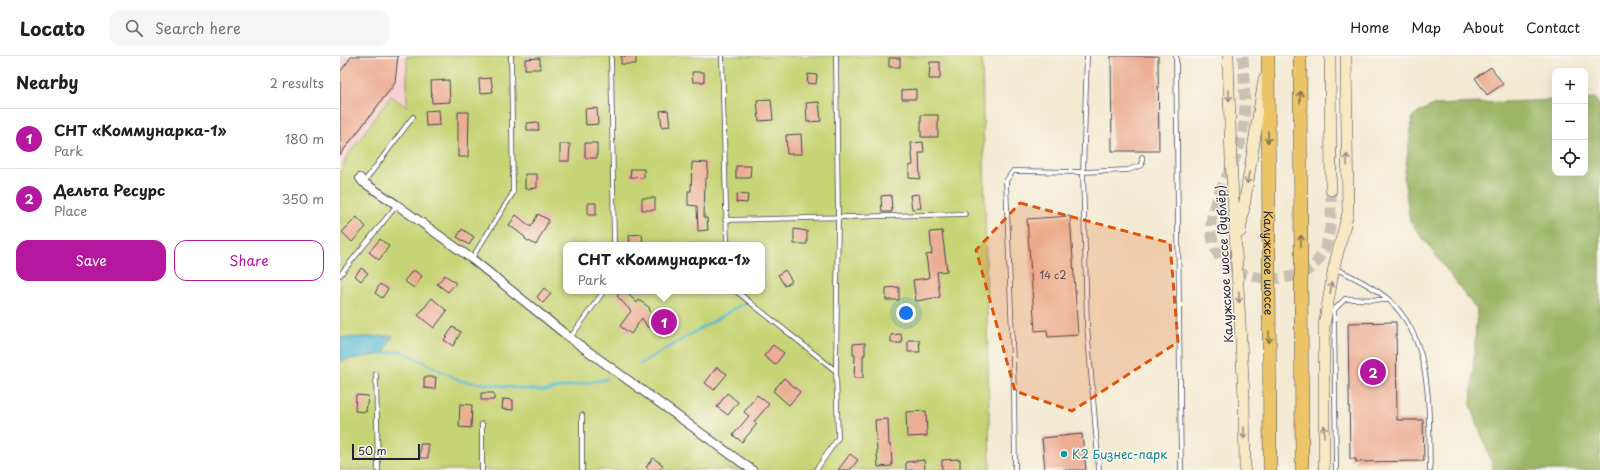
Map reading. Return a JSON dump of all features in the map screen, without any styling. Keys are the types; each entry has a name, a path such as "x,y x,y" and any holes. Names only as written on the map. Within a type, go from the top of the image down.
{"highway":[{"name":"Калужское шоссе","path":"1267,56 1270,470"},
{"path":"1300,56 1302,470"}],"main road":[{"name":"Калужское шоссе (дублёр)","path":"1228,56 1231,160 1244,396 1244,470"},
{"path":"1237,258 1245,196 1256,140 1267,56"},
{"path":"1330,56 1331,190"},
{"path":"1324,470 1324,326 1334,267 1348,213 1346,56"},
{"path":"1302,406 1309,470"}],"street":[{"path":"362,180 472,259 570,338 752,470"}],"lane":[{"path":"472,259 513,193 511,56"},
{"path":"611,56 614,242"},
{"path":"722,56 727,242"},
{"path":"816,470 838,438 836,371 838,216 836,56"},
{"path":"1087,56 1083,172 1087,325 1099,470"},
{"path":"1176,56 1181,470"},
{"path":"362,180 414,117"},
{"path":"1015,470 1014,388 1006,181 1013,172 1083,172 1128,170 1142,165 1142,157"},
{"path":"340,275 398,205"},
{"path":"725,220 965,214"},
{"path":"1334,267 1358,280 1389,300 1410,325 1420,353 1426,385 1430,470"},
{"path":"570,338 602,294"},
{"path":"740,294 836,371"},
{"path":"1336,470 1334,310 1345,299 1389,300"},
{"path":"376,374 378,470"},
{"path":"582,415 582,470"},
{"path":"482,424 482,470"}],"highlighted area":[{"path":"1020,203 1170,243 1178,342 1072,411 1015,391 976,250"}],"shaded area":[{"path":"340,56 407,56 407,108 391,97 346,158 340,173"}],"green space":[{"path":"407,56 982,56 990,470 340,470 340,173 346,158 391,96 407,107"},
{"path":"1595,98 1600,107 1600,470 1494,470 1471,405 1477,310 1410,221 1404,178 1413,116 1433,105 1552,100 1552,176 1588,176 1588,99"}],"water":[{"path":"393,336 383,354 340,361 340,338"}],"building":[{"path":"352,56 398,56 395,83 340,155 340,72"},
{"path":"621,56 636,56 636,64 621,64"},
{"path":"1111,56 1158,56 1159,151 1112,151"},
{"path":"540,58 540,69 525,69 525,59"},
{"path":"889,58 900,58 900,67 889,67"},
{"path":"930,62 940,62 940,79 929,79"},
{"path":"1491,67 1503,84 1487,95 1475,78"},
{"path":"692,72 704,72 704,82 693,82"},
{"path":"808,74 817,75 816,84 807,83"},
{"path":"491,78 493,92 480,93 479,79"},
{"path":"449,80 450,102 432,103 431,81"},
{"path":"916,89 916,99 902,99 902,90"},
{"path":"771,99 773,120 759,121 757,100"},
{"path":"819,102 821,121 807,122 806,103"},
{"path":"597,108 598,124 586,125 585,109"},
{"path":"439,110 440,125 426,126 425,111"},
{"path":"668,110 670,126 662,127 660,111"},
{"path":"458,112 469,112 468,157 458,157"},
{"path":"921,115 938,115 938,137 921,137"},
{"path":"538,122 539,130 527,130 527,123"},
{"path":"801,134 802,154 787,154 786,135"},
{"path":"923,142 924,153 919,153 920,179 909,178 909,166 913,165 911,143"},
{"path":"585,143 597,143 597,158 585,158"},
{"path":"560,144 570,144 569,161 560,161"},
{"path":"692,162 708,163 707,179 705,179 704,218 707,218 708,230 698,231 697,206 688,205 688,191 691,191"},
{"path":"736,166 751,166 750,178 736,178"},
{"path":"631,169 644,169 644,178 630,177"},
{"path":"525,174 537,174 537,188 525,189"},
{"path":"737,194 748,195 747,203 736,202"},
{"path":"919,194 921,208 912,209 910,195"},
{"path":"891,195 892,212 882,212 881,196"},
{"path":"642,198 655,198 655,210 642,210"},
{"path":"588,203 596,203 596,215 588,215"},
{"path":"538,214 549,220 536,245 525,239 525,237 509,225 516,215 531,227"},
{"path":"1070,216 1078,335 1048,337 1047,330 1035,331 1027,219"},
{"path":"357,217 366,227 352,242 342,232"},
{"path":"462,229 474,237 469,245 457,237"},
{"path":"794,229 807,231 807,244 794,244"},
{"path":"942,231 947,271 937,272 940,297 916,301 913,280 929,278 926,255 932,254 930,232"},
{"path":"642,234 643,242 630,242 629,235"},
{"path":"380,239 389,246 379,260 369,252"},
{"path":"361,268 368,273 361,281 355,276"},
{"path":"413,270 422,276 414,288 404,281"},
{"path":"785,270 792,281 785,286 778,275"},
{"path":"445,275 456,283 448,292 437,284"},
{"path":"380,284 388,289 382,298 375,293"},
{"path":"899,287 899,300 886,300 886,288"},
{"path":"544,288 551,294 543,303 537,297"},
{"path":"619,294 628,294 637,303 639,300 650,308 649,309 657,322 648,328 642,318 631,334 620,326 631,311 617,296"},
{"path":"432,298 447,311 434,328 418,315"},
{"path":"1396,322 1397,420 1423,420 1424,461 1356,462 1356,459 1350,459 1348,323"},
{"path":"453,327 461,332 453,346 444,340"},
{"path":"901,334 902,343 891,343 891,335"},
{"path":"908,340 919,340 920,352 908,352"},
{"path":"865,343 865,355 863,355 863,378 854,378 855,355 853,355 853,344"},
{"path":"773,345 784,353 775,365 764,356"},
{"path":"717,367 727,374 714,390 705,383"},
{"path":"424,377 436,377 435,389 424,388"},
{"path":"784,378 800,392 789,405 773,391"},
{"path":"481,393 494,393 494,400 481,400"},
{"path":"727,393 738,402 728,415 717,407"},
{"path":"356,395 368,396 366,412 355,411"},
{"path":"757,395 769,404 754,422 757,424 742,442 733,435 749,416 744,412"},
{"path":"503,399 513,400 513,410 502,409"},
{"path":"460,404 472,405 471,428 459,427"},
{"path":"926,411 927,436 907,437 906,412"},
{"path":"888,419 889,445 891,445 892,466 878,467 875,420"},
{"name":"К2 Бизнес-парк","path":"1082,434 1086,470 1045,470 1042,438"},
{"path":"420,444 428,444 428,458 420,458"},
{"path":"850,454 858,460 850,470 838,470"},
{"path":"653,458 663,465 660,470 650,470 646,467"},
{"path":"960,459 960,470 942,470 942,460"},
{"path":"924,460 925,470 906,470 906,462"}],"waterway":[{"path":"640,364 748,301"},
{"path":"380,354 402,351 461,381 543,391 607,379"}],"tunnel":[{"path":"1243,56 1245,105 1244,125 1239,149 1216,200 1212,213 1211,227 1213,241 1220,258 1224,263 1233,269 1244,274 1257,277 1284,278 1297,275 1308,270 1316,263 1326,247 1331,219 1331,190"}],"place":[{"name":"СНТ «Коммунарка-1»","path":"664,322"},
{"name":"Дельта Ресурс","path":"1373,372"},
{"name":"К2 Бизнес-парк","path":"1064,454"}]}
